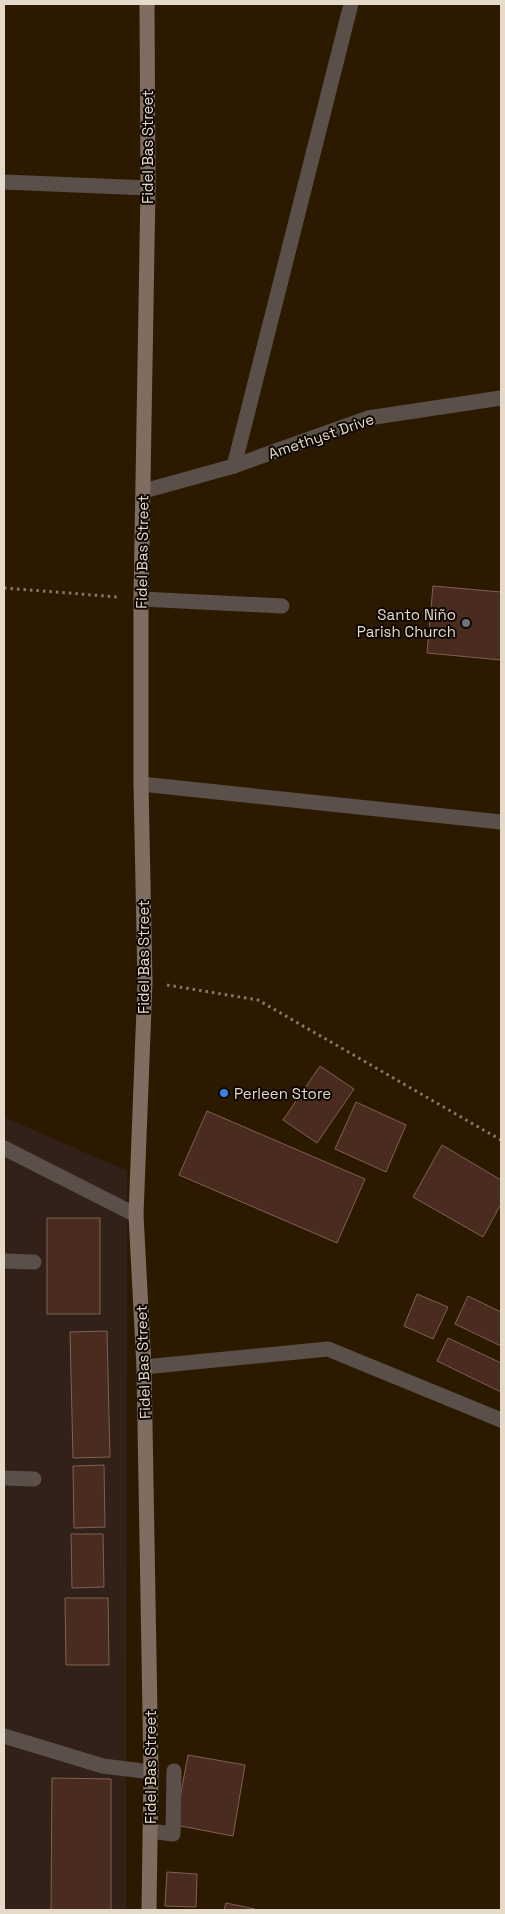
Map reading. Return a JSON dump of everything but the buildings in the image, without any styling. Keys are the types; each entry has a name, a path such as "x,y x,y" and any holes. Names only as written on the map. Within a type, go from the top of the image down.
{"street":[{"name":"Fidel Bas Street","path":"147,4 148,188 141,599 144,982 136,1215 144,1367 151,1772 149,1910"},
{"path":"234,466 351,4"},
{"path":"4,182 148,188"},
{"name":"Amethyst Drive","path":"144,491 234,466 368,418 501,398"},
{"path":"141,599 282,606"},
{"path":"141,784 501,822"},
{"path":"4,1148 136,1215"},
{"path":"4,1262 34,1262"},
{"path":"144,1367 328,1349 501,1420"},
{"path":"4,1478 34,1479"},
{"path":"4,1736 103,1766 151,1772"},
{"path":"150,1831 173,1834 174,1771"}],"path":[{"path":"4,588 141,599"},
{"path":"144,982 258,1000 501,1140"}],"shaded area":[{"path":"4,1117 127,1171 126,1910 4,1910"}],"place":[{"name":"Santo Niño Parish Church","path":"466,623"},
{"name":"Perleen Store","path":"224,1093"}]}
